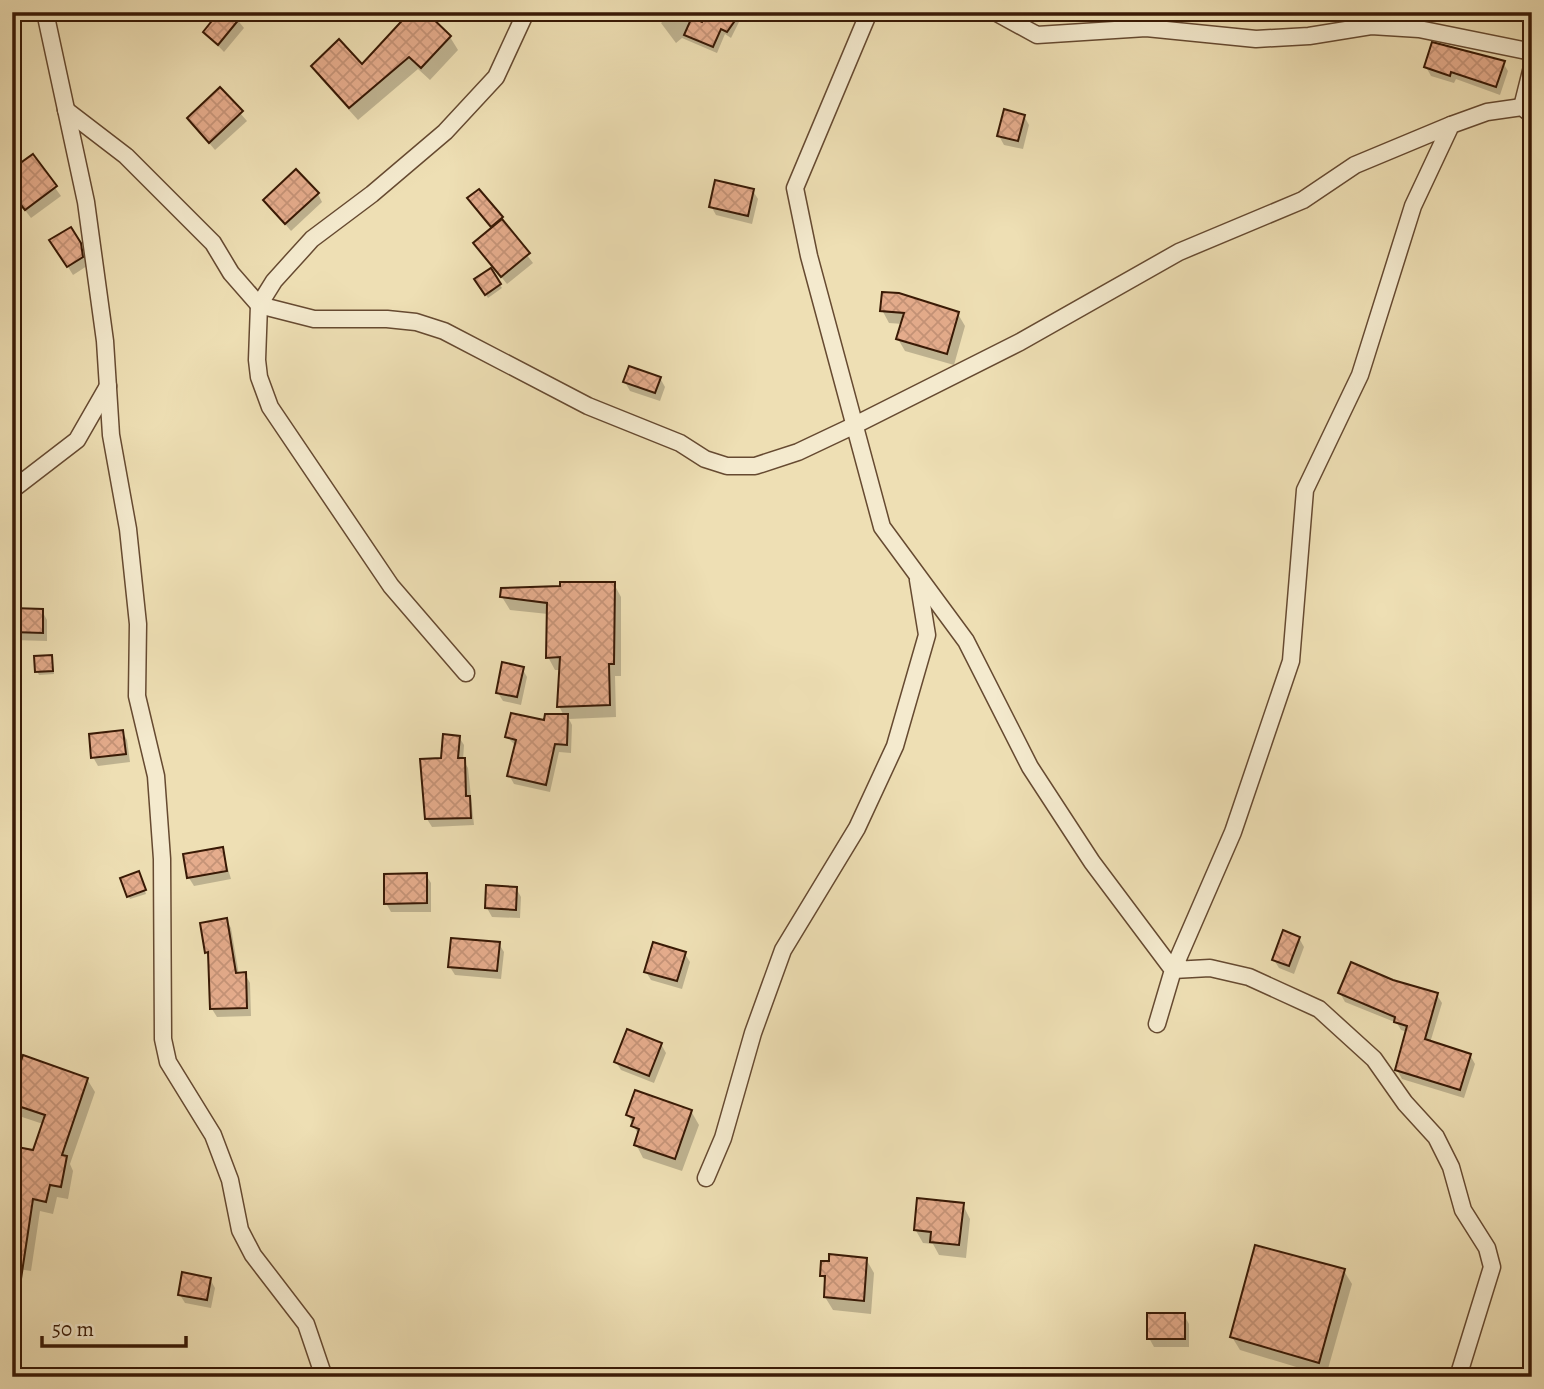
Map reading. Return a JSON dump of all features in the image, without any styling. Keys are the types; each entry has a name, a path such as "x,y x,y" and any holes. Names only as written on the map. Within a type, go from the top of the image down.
{"street":[{"path":"45,12 86,202 105,341 111,435 128,529 138,625 137,696 156,776 162,859 163,1039 168,1062 213,1135 230,1180 240,1230 253,1255 306,1324 324,1377"},
{"path":"466,673 391,586 270,407 258,368 259,305 274,281 312,239 372,194 445,132 496,77 526,12"},
{"path":"869,12 795,188 808,256 882,527 966,641 1030,767 1085,852 1173,970"},
{"path":"995,12 1037,35 1146,28 1256,39 1309,36 1371,26 1419,29 1532,52"},
{"path":"66,110 126,156 213,243 231,273 259,305 314,319 387,319 416,322 444,331 588,406 667,438 705,459 727,466 755,466 798,452 853,426 1020,342 1179,252 1303,200 1355,166 1487,112 1527,111 1532,67"},
{"path":"1157,1024 1173,970 1223,858 1292,661 1306,490 1360,375 1413,206 1451,125"},
{"path":"12,490 77,440 108,386"},
{"path":"706,1178 723,1138 753,1033 783,950 857,828 895,746 927,635 917,575"},
{"path":"1173,970 1210,968 1249,978 1319,1009 1374,1059 1405,1103 1436,1137 1451,1167 1463,1210 1487,1248 1492,1266 1458,1377"}],"building":[{"path":"219,12 245,12 218,45 203,32"},
{"path":"410,12 426,12 451,36 421,68 409,57 349,108 311,66 339,39 362,64"},
{"path":"697,12 741,12 727,32 721,29 713,47 684,35 692,17 702,22 705,17"},
{"path":"1432,42 1505,61 1496,87 1451,72 1450,76 1424,67"},
{"path":"220,87 243,111 209,143 187,118"},
{"path":"1004,109 1025,115 1018,141 997,136"},
{"path":"33,154 57,186 25,210 12,194 12,169"},
{"path":"296,169 319,193 285,224 263,200"},
{"path":"715,180 754,189 748,216 709,207"},
{"path":"479,189 503,217 491,227 467,198"},
{"path":"502,219 530,253 501,277 473,243"},
{"path":"71,227 81,243 83,257 67,267 49,240"},
{"path":"491,268 501,284 485,295 474,279"},
{"path":"882,292 899,293 959,312 947,354 896,339 904,313 880,311"},
{"path":"629,366 661,377 655,393 623,382"},
{"path":"560,582 615,582 614,664 609,664 610,705 557,707 560,657 546,658 547,603 500,597 501,588 560,586"},
{"path":"12,608 43,609 43,633 12,632"},
{"path":"52,655 53,671 35,672 34,656"},
{"path":"502,662 524,667 517,697 496,693"},
{"path":"511,713 544,720 545,714 568,714 567,745 555,744 546,785 507,776 516,740 505,737"},
{"path":"123,730 126,754 91,758 89,734"},
{"path":"443,734 460,736 458,758 465,758 466,796 470,796 471,818 425,819 420,759 441,758"},
{"path":"223,847 227,871 187,878 183,854"},
{"path":"139,871 146,890 127,897 120,878"},
{"path":"427,873 427,903 384,904 384,874"},
{"path":"486,885 517,887 516,910 485,908"},
{"path":"227,918 236,973 246,972 247,1008 210,1009 208,952 205,953 200,923"},
{"path":"1283,930 1300,937 1289,966 1272,960"},
{"path":"451,938 500,942 497,971 448,967"},
{"path":"653,942 686,952 677,981 644,972"},
{"path":"1351,962 1393,980 1438,993 1425,1039 1471,1054 1460,1090 1395,1070 1407,1026 1394,1022 1395,1017 1338,993"},
{"path":"627,1029 662,1043 649,1076 614,1062"},
{"path":"23,1055 88,1078 62,1155 67,1156 61,1187 50,1185 46,1202 33,1199 21,1279 12,1278 12,1146 33,1150 45,1115 12,1104 12,1057 21,1061"},
{"path":"635,1090 692,1110 675,1159 634,1145 639,1129 631,1126 634,1118 626,1115"},
{"path":"917,1198 964,1203 959,1245 930,1242 931,1232 914,1230"},
{"path":"1255,1245 1345,1269 1319,1363 1230,1337"},
{"path":"829,1254 867,1258 864,1301 824,1297 825,1276 820,1276 821,1261 829,1261"},
{"path":"182,1272 211,1278 207,1300 178,1295"},
{"path":"1147,1313 1185,1313 1185,1339 1147,1339"}]}
